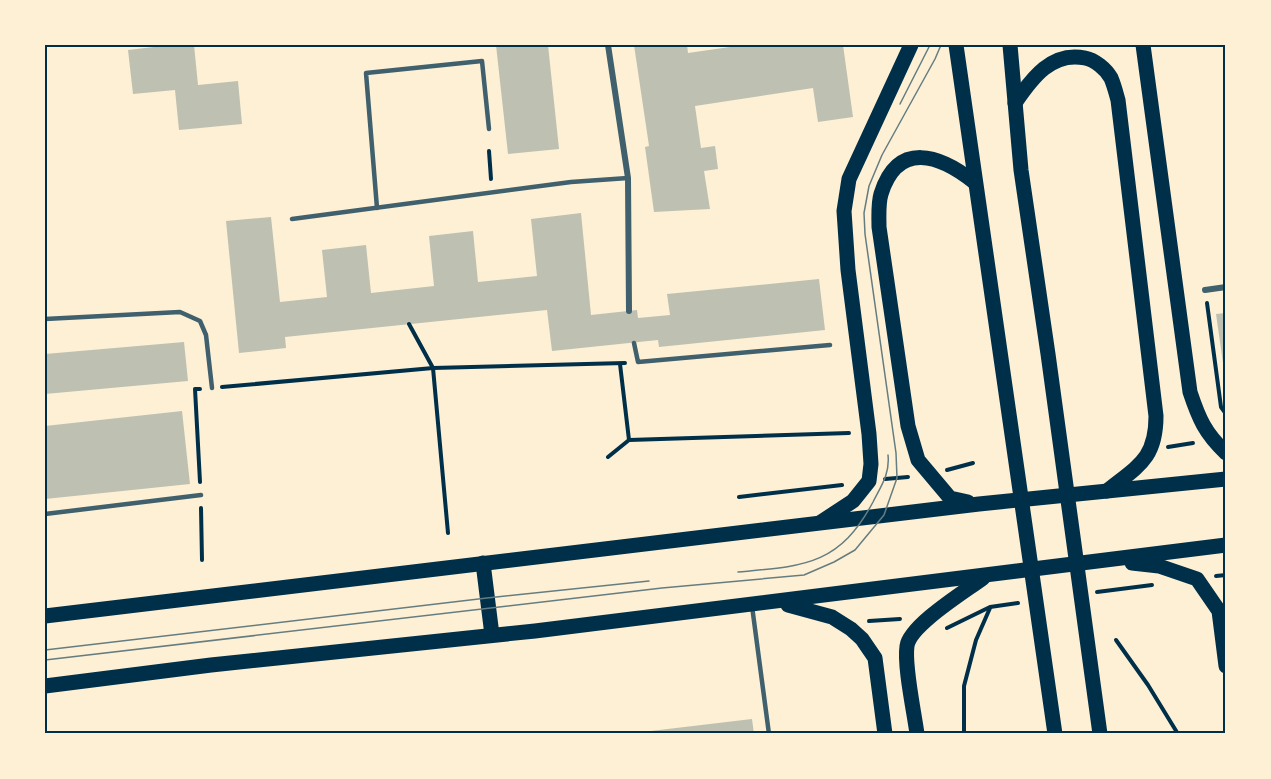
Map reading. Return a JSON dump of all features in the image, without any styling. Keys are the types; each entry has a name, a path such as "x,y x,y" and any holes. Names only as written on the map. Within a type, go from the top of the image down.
{"main road":[{"path":"820,524 853,501 869,481 871,464 869,434 848,270 844,211 849,178 911,45"},
{"path":"956,45 1055,734"},
{"path":"1010,45 1021,171 1100,734"},
{"path":"1143,45 1190,392 1199,421 1211,439 1226,453"},
{"path":"1015,104 1031,80 1058,59 1073,55 1094,60 1110,76 1118,100 1156,416 1156,433 1152,448 1138,466 1106,492"},
{"path":"974,182 947,163 932,157 905,160 893,171 881,195 879,227 908,426 918,460 950,498 979,504"},
{"path":"45,616 979,504 1226,479"},
{"path":"45,686 211,665 752,605 1226,546"},
{"path":"1106,560 1159,566 1197,579 1219,611 1226,666"},
{"path":"483,563 492,635"},
{"path":"917,734 907,644 917,629 943,606 986,577"},
{"path":"776,602 832,617 862,639 875,658 885,734"}],"street":[{"path":"608,45 628,178 629,311"},
{"path":"1205,290 1226,287"}],"lane":[{"path":"377,207 366,73 482,61 489,129"},
{"path":"292,219 571,182 628,178"},
{"path":"45,319 180,312 200,321 206,335 212,388"},
{"path":"634,343 638,362 830,345"},
{"path":"45,514 201,495"},
{"path":"752,605 769,734"}],"path":[{"path":"489,152 492,192"},
{"path":"1208,308 1221,407 1226,414"},
{"path":"409,324 433,368 448,533"},
{"path":"198,453 195,389 433,368 638,362"},
{"path":"620,363 629,440"},
{"path":"608,458 629,440 849,433"},
{"path":"1152,448 1211,439"},
{"path":"201,521 202,560"},
{"path":"964,734 964,686 976,640 990,607"},
{"path":"862,622 900,619"},
{"path":"1116,640 1148,685 1178,734"}],"building":[{"path":"194,45 198,85 238,81 242,124 179,130 175,90 133,94 128,50"},
{"path":"496,45 548,45 559,149 508,154"},
{"path":"634,45 687,45 688,53 744,45 843,45 853,117 818,122 813,88 695,106 701,148 715,146 718,169 704,171 710,209 654,212 645,147 649,146"},
{"path":"581,213 591,315 637,310 638,318 670,315 667,294 819,279 825,330 659,347 658,340 552,351 547,310 285,337 286,348 239,353 226,221 271,217 280,302 327,297 322,250 366,245 371,293 434,286 429,236 473,231 478,282 537,276 531,219"},
{"path":"1226,313 1226,377 1225,377 1216,314"},
{"path":"184,342 188,381 45,394 45,354"},
{"path":"182,411 190,484 45,499 45,426"},
{"path":"752,719 754,734 634,734 634,733"}],"tram line":[{"path":"900,104 930,45"},
{"path":"45,660 662,588 804,575 855,550 884,515 897,478 896,453 864,213 869,186 882,155 941,45"},
{"path":"738,572 800,564 832,551 847,539 873,502 886,474 888,455"},
{"path":"45,650 649,581"}]}
